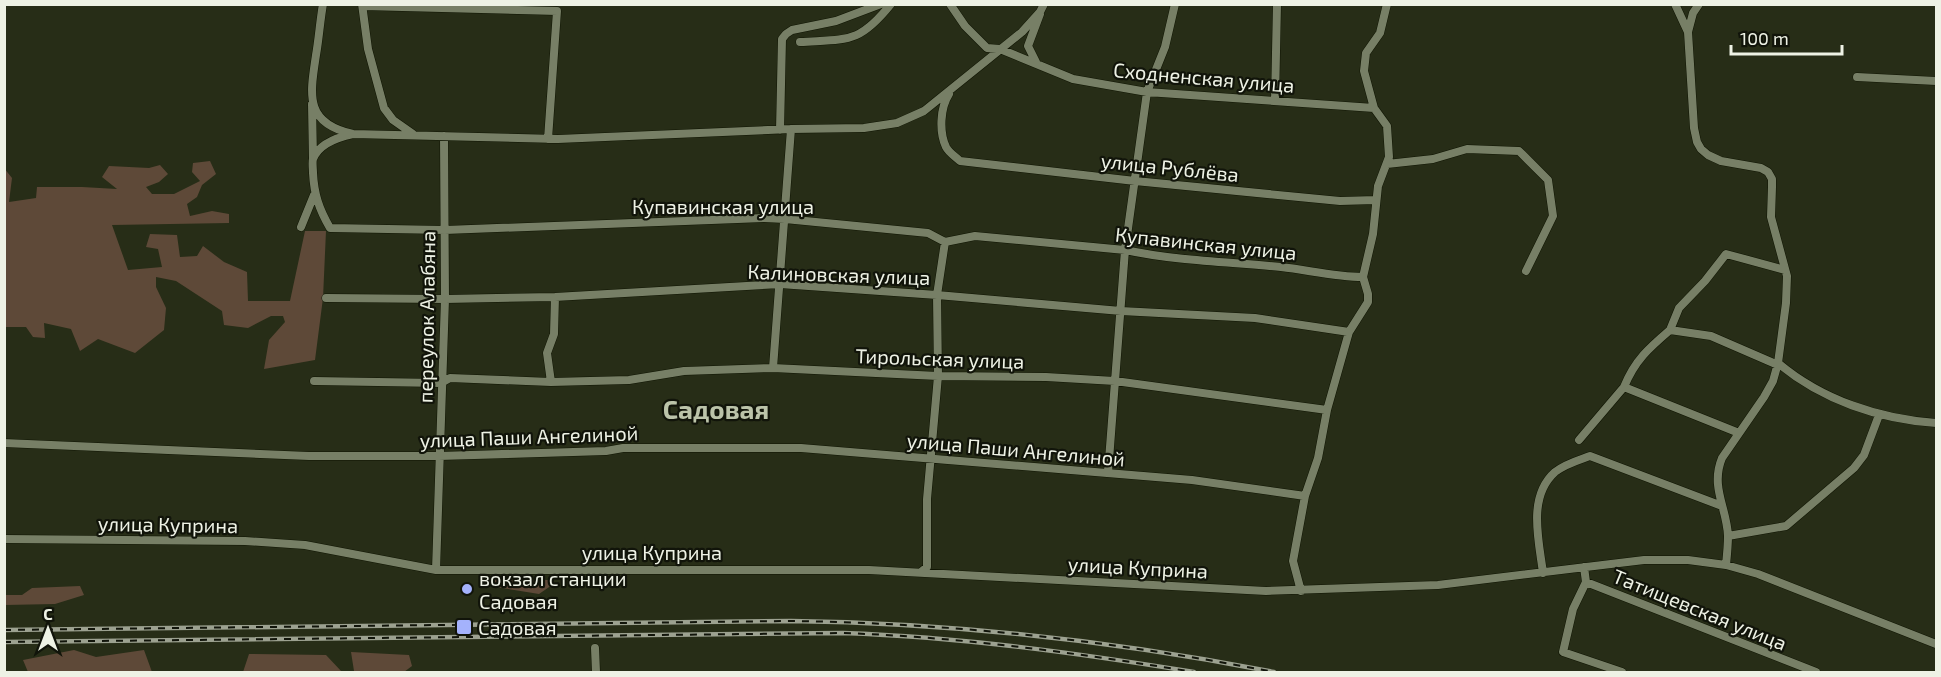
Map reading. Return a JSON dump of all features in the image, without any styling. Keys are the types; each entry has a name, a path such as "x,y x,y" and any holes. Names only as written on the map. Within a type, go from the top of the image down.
{"street":[{"path":"301,227 314,195 311,84 324,4"},
{"path":"800,42 849,39 861,34 891,4"},
{"name":"Сходненская улица","path":"950,4 965,26 987,48 1000,49 1073,79 1147,92 1374,108"},
{"path":"1108,473 1125,250 1147,92 1165,47 1175,4"},
{"path":"1275,101 1277,4"},
{"path":"1300,591 1293,561 1305,496 1318,458 1327,410 1349,332 1368,302 1363,277 1373,234 1378,186 1389,157 1387,126 1374,108 1364,71 1366,53 1380,33 1387,4"},
{"path":"1675,4 1688,32"},
{"path":"1699,4 1693,13 1688,32 1694,128 1697,142 1708,155 1722,161 1761,168 1768,172 1772,179 1771,217 1787,276 1778,364 1773,381 1738,433 1718,469 1716,481 1728,537 1726,565"},
{"path":"415,135 393,120 384,108 368,49 363,5 557,11 548,139"},
{"path":"780,130 783,39 786,34 792,30 836,21 878,6 882,15"},
{"path":"312,102 318,115 327,124 353,134 548,139 864,128 897,123 924,111 1022,32 1042,8"},
{"path":"1036,62 1028,46 1042,8"},
{"path":"1857,78 1936,81"},
{"name":"улица Рублёва","path":"952,88 945,101 942,117 943,135 947,150 960,161 1340,201 1376,200"},
{"path":"773,368 791,129"},
{"path":"313,159 322,147 338,138 353,134"},
{"name":"переулок Алабяна","path":"436,570 445,300 444,136"},
{"path":"1386,164 1432,159 1467,149 1520,151 1548,180 1553,216 1526,271"},
{"name":"Купавинская улица","path":"314,195 322,216 330,228 445,230 681,220 785,219 928,233 945,242 975,236 1283,267 1345,277 1363,277"},
{"path":"921,572 927,567 927,499 938,376 937,295 945,242"},
{"path":"1579,440 1624,387 1630,372 1644,352 1670,330 1679,308 1705,281 1726,254 1785,270"},
{"name":"Калиновская улица","path":"326,298 445,300 555,297 780,284 1255,318 1349,332"},
{"path":"551,382 547,353 554,334 555,297"},
{"path":"1670,330 1711,336 1778,364 1809,385 1879,415 1936,423"},
{"name":"Тирольская улица","path":"314,381 441,383 450,378 551,382 628,380 684,371 773,368 1115,381 1327,410"},
{"path":"1624,387 1738,433"},
{"path":"1728,537 1786,526 1854,468 1864,455 1879,415"},
{"name":"улица Паши Ангелиной","path":"4,444 309,456 439,456 606,451 623,448 801,448 1192,480 1305,496"},
{"path":"1543,573 1537,523 1538,505 1544,488 1555,472 1572,462 1590,456 1722,506"},
{"name":"улица Куприна","path":"4,539 244,541 305,545 436,570 869,570 1266,591 1438,585 1644,560 1688,560 1726,565 1815,595 1936,644"},
{"name":"Татищевская улица","path":"1584,567 1586,582 1816,672"},
{"path":"1586,582 1572,609 1563,652 1622,672"},
{"path":"595,648 596,672"}],"shaded area":[{"path":"210,161 216,174 202,185 197,197 187,204 190,216 212,211 229,214 229,223 112,225 128,270 162,267 158,249 146,247 150,234 177,235 180,257 197,256 203,246 224,262 247,272 248,301 290,301 305,231 326,231 323,298 315,360 264,369 269,340 285,322 283,316 271,316 248,328 224,325 222,311 176,281 156,277 156,287 166,308 164,330 135,353 98,339 80,351 71,329 44,323 45,338 33,337 26,327 5,327 4,168 12,178 9,202 36,198 37,187 117,189 102,177 109,166 149,168 160,165 168,174 159,182 146,187 152,194 174,194 200,181 192,172 193,163"},
{"path":"486,578 548,580 555,583 539,594 484,585"},
{"path":"80,586 84,595 55,604 5,605 5,595 22,595 32,588"},
{"path":"74,650 96,657 144,650 152,672 28,672 23,660"},
{"path":"351,652 409,655 412,666 404,672 349,672 354,671"},
{"path":"249,654 326,655 342,672 243,672"}],"railway":[{"path":"4,630 852,622 973,630 1094,643 1274,672"},
{"path":"4,642 843,633 931,638 1019,647 1194,672"}],"place":[{"name":"вокзал станции Садовая","path":"467,589"},
{"name":"Садовая","path":"464,627"}],"district":[{"name":"Садовая","path":"716,408"}]}
